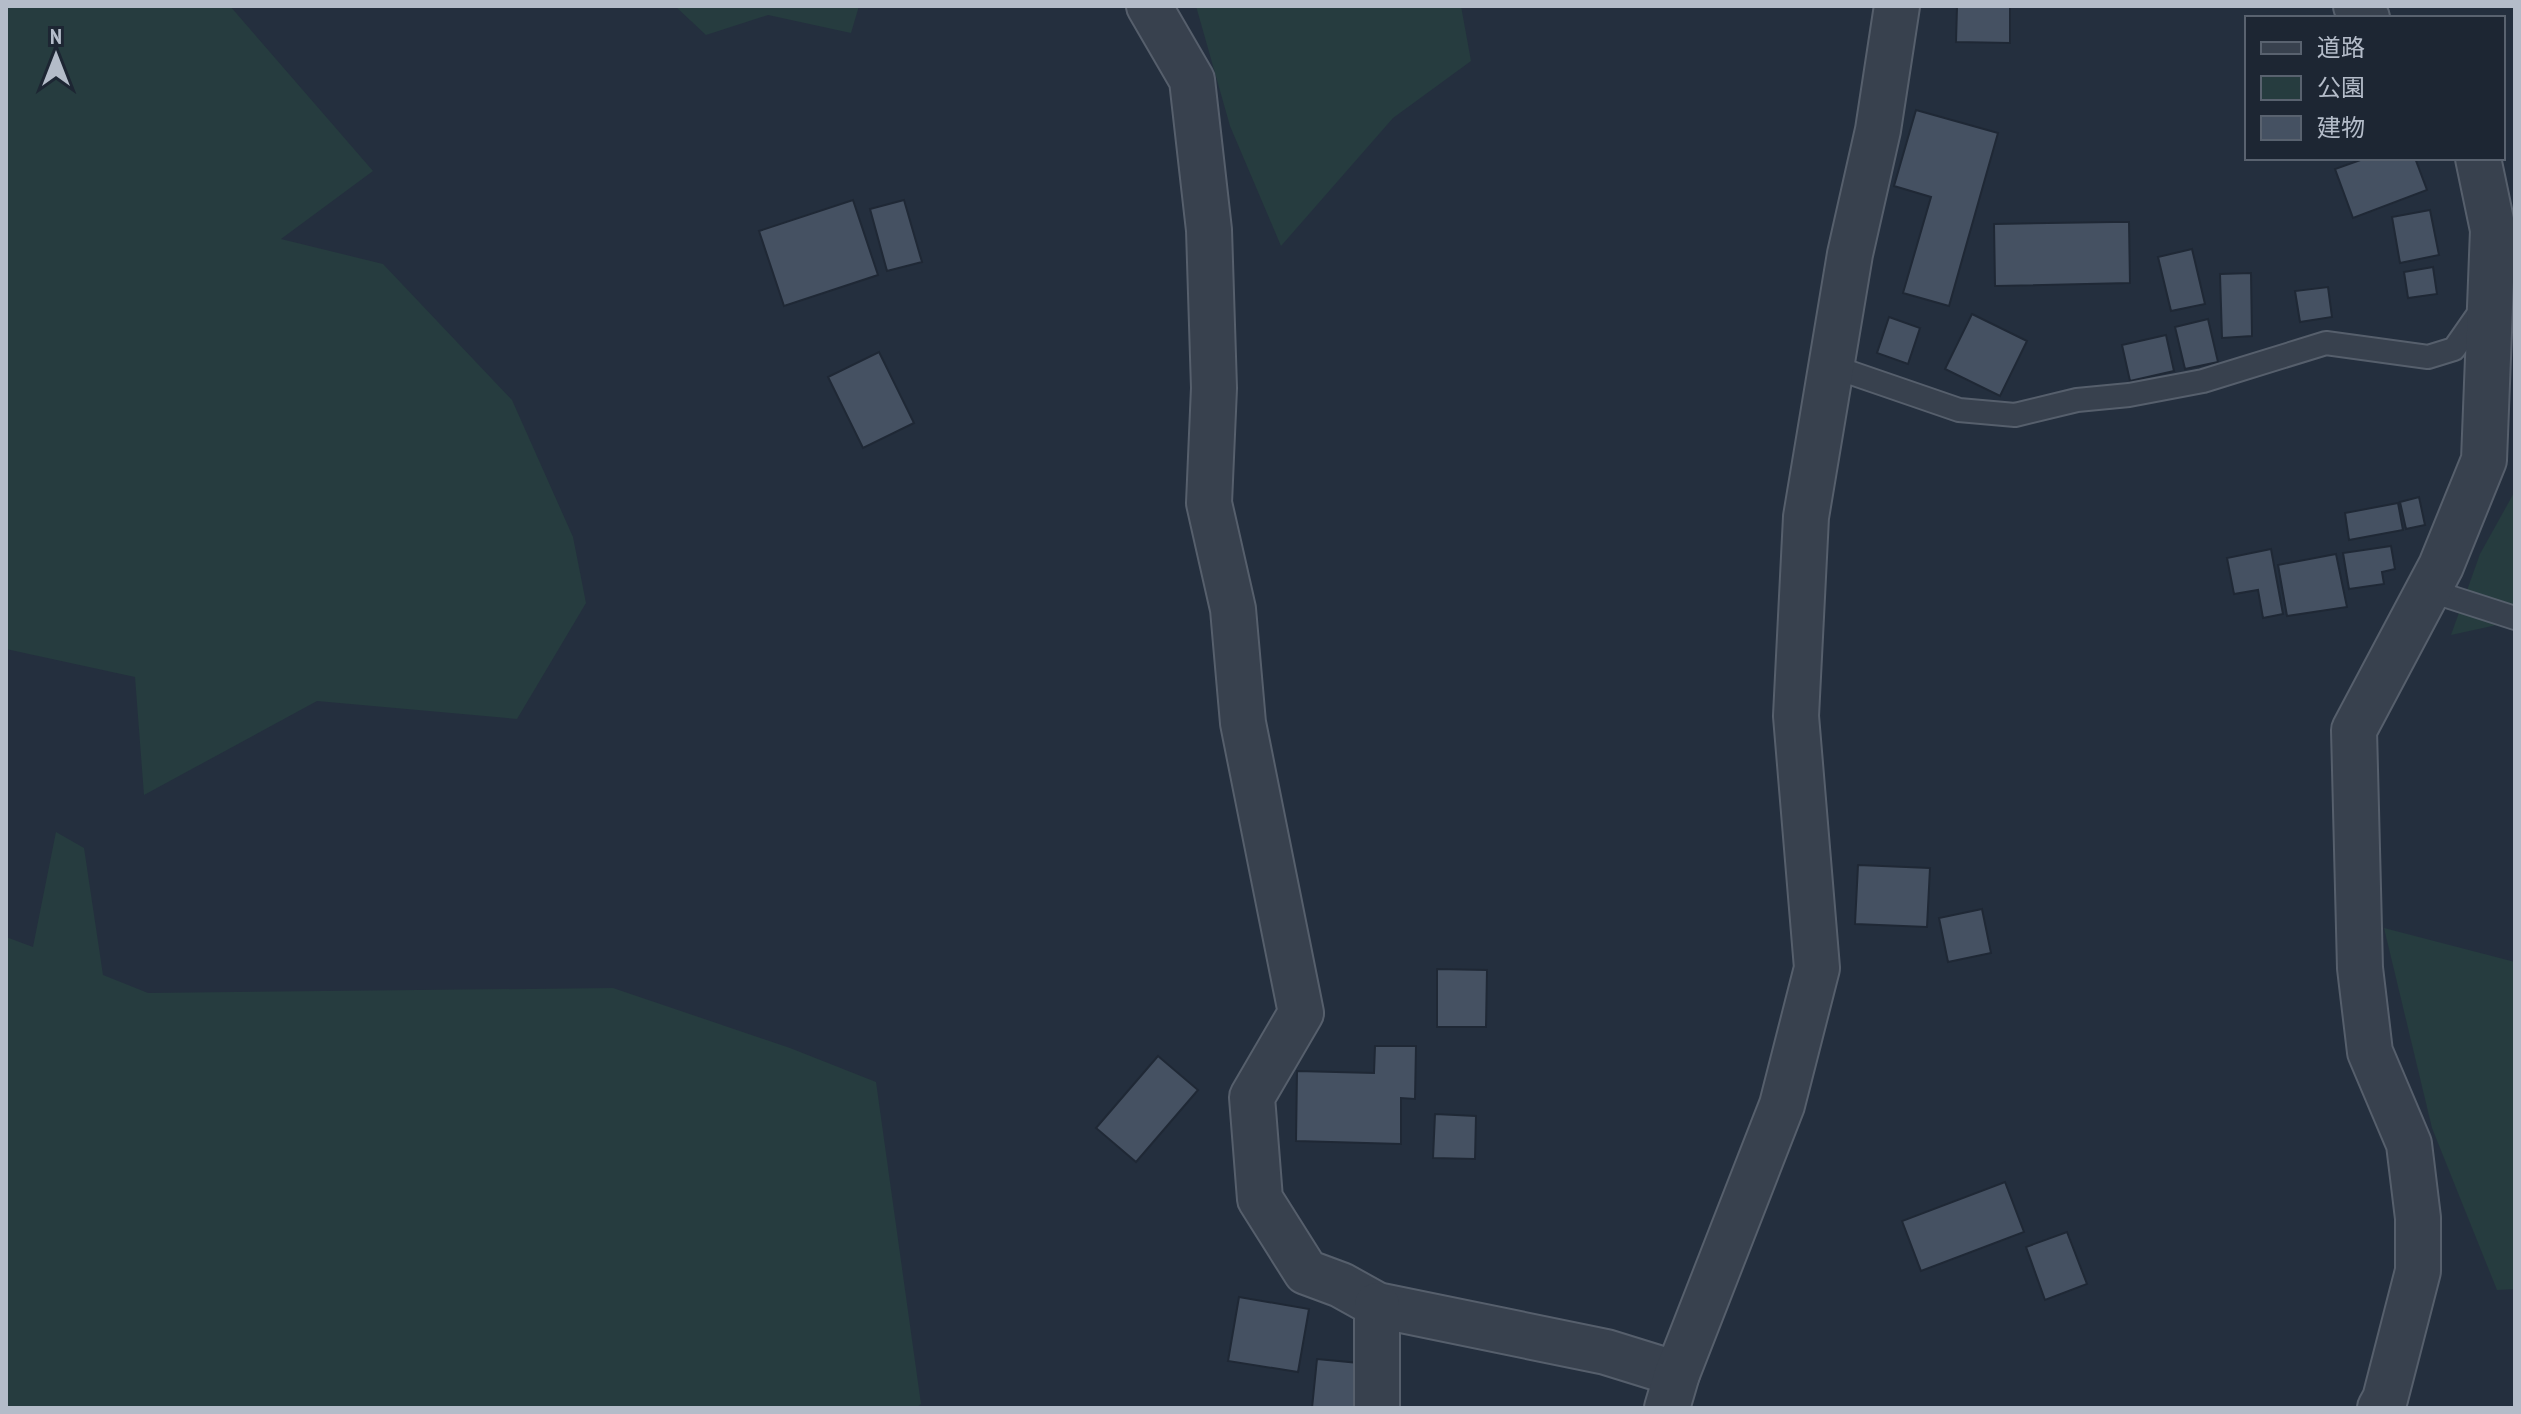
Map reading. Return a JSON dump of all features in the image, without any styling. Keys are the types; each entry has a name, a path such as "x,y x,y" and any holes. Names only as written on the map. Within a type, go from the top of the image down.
{"street":[{"path":"1149,6 1192,80 1209,230 1214,388 1209,503 1233,609 1243,723 1301,1013 1252,1097 1260,1199 1306,1272 1341,1285 1377,1305 1606,1352 1672,1391 1782,1105 1817,968 1796,716 1806,517 1850,254 1878,130 1897,6"},
{"path":"2380,1408 2385,1399 2418,1271 2418,1218 2409,1144 2370,1052 2360,968 2354,730 2441,566 2484,460 2493,230 2478,160"},
{"path":"1377,1305 1377,1408"}],"lane":[{"path":"1831,366 1959,410 2015,415 2077,400 2129,395 2203,381 2326,343 2428,357 2454,349 2490,297"},
{"path":"2428,590 2515,618"}],"green space":[{"path":"6,6 230,6 373,171 281,239 383,264 512,400 573,537 586,603 517,719 317,701 144,795 135,677 6,649"},
{"path":"675,6 859,6 851,33 768,15 706,35"},
{"path":"1196,6 1461,6 1471,61 1393,118 1281,246 1230,126"},
{"path":"2515,491 2515,621 2451,635 2480,554"},
{"path":"56,832 84,848 103,975 148,993 613,988 790,1048 876,1082 921,1404 916,1408 6,1408 6,937 33,947"},
{"path":"2384,928 2515,962 2515,1289 2497,1290 2432,1128"}],"building":[{"path":"1946,6 2010,6 2010,43 1956,42 1957,7"},
{"path":"1916,110 1998,133 1949,306 1903,293 1931,197 1894,186"},
{"path":"2360,160 2416,160 2427,190 2353,218 2335,169"},
{"path":"853,200 878,275 784,306 759,231"},
{"path":"904,200 922,262 887,271 870,209"},
{"path":"2430,210 2439,255 2400,263 2392,217"},
{"path":"2129,222 2130,283 1995,286 1994,224"},
{"path":"2192,249 2205,304 2171,311 2158,257"},
{"path":"2433,267 2437,294 2408,298 2404,272"},
{"path":"2251,273 2252,336 2222,338 2220,274"},
{"path":"2328,287 2332,317 2300,322 2295,291"},
{"path":"1972,314 2027,341 2000,396 1945,369"},
{"path":"1889,317 1920,328 1908,364 1877,353"},
{"path":"2208,319 2218,362 2185,369 2175,327"},
{"path":"2166,335 2174,371 2130,381 2122,345"},
{"path":"879,352 914,423 863,448 828,377"},
{"path":"2419,497 2425,525 2406,529 2400,502"},
{"path":"2398,503 2403,530 2349,540 2345,513"},
{"path":"2391,546 2395,569 2382,572 2384,584 2349,589 2343,553"},
{"path":"2271,549 2283,614 2263,618 2258,590 2234,594 2227,558"},
{"path":"2336,554 2347,607 2287,616 2278,565"},
{"path":"1858,865 1930,868 1927,927 1855,924"},
{"path":"1982,909 1991,953 1948,962 1939,918"},
{"path":"1437,969 1487,970 1486,1027 1437,1027"},
{"path":"1375,1046 1416,1046 1415,1099 1401,1098 1401,1144 1296,1141 1297,1071 1374,1073"},
{"path":"1158,1056 1198,1090 1136,1162 1096,1128"},
{"path":"1435,1114 1476,1116 1475,1159 1433,1158"},
{"path":"2005,1182 2024,1232 1921,1271 1902,1221"},
{"path":"2067,1232 2087,1284 2045,1300 2026,1247"},
{"path":"1239,1297 1309,1309 1298,1372 1228,1361"},
{"path":"1317,1359 1359,1363 1354,1408 1312,1408"}]}
